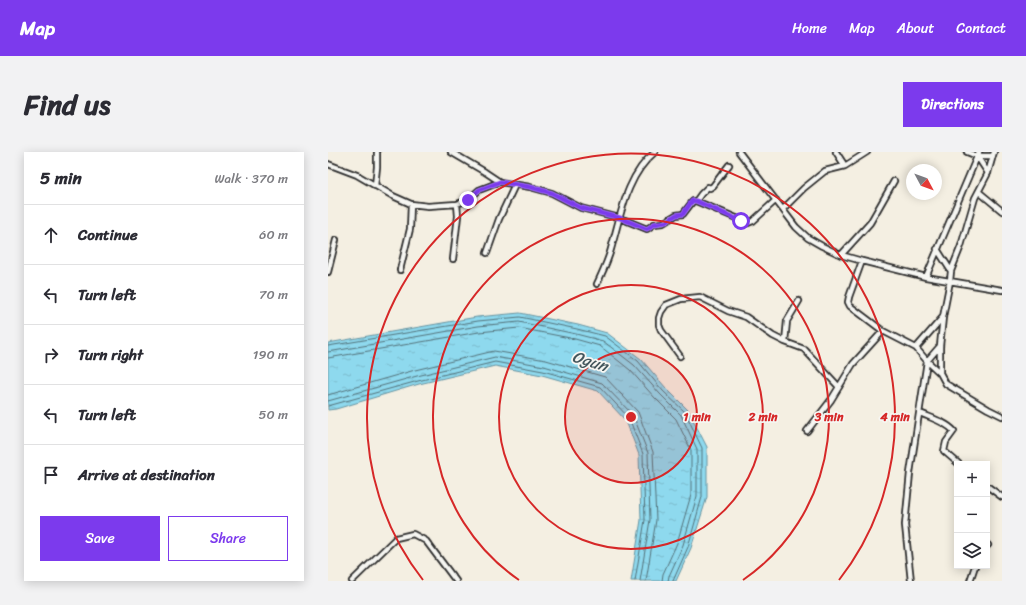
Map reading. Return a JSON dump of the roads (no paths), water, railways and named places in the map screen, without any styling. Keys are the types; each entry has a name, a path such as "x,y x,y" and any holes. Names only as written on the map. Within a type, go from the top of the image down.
{"street":[{"path":"375,186 377,152"},
{"path":"451,152 486,172 500,182 530,187 552,193 581,208 620,218 647,229 654,224 666,222 676,215 683,214 687,210 690,203 696,201 708,187 710,188 713,186 729,165"},
{"path":"597,284 611,251 629,186 638,170 655,152"},
{"path":"739,152 796,227 808,238 841,255 862,261 926,277 1002,290"},
{"path":"836,152 845,166"},
{"path":"783,209 804,188 825,171 845,166 867,152"},
{"path":"940,373 940,346 943,317 951,271 961,246 975,198 988,173 992,154 967,152"},
{"path":"978,154 988,173"},
{"path":"926,277 978,154"},
{"path":"328,164 357,175 393,196 411,204 428,206 457,204 468,200 479,190 500,182"},
{"path":"841,255 867,226 894,181"},
{"path":"487,253 498,219 515,185"},
{"path":"978,192 1002,212"},
{"path":"696,201 748,224 776,200"},
{"path":"400,270 410,229 411,204"},
{"path":"452,259 458,216 457,204"},
{"path":"328,272 336,240"},
{"path":"937,249 951,271"},
{"path":"862,261 848,302 855,310 883,331 916,348 940,373 946,384 1002,416"},
{"path":"680,356 661,330 659,318 661,312 666,305 672,302 690,297 700,297 728,311 746,317 762,329 785,342 804,350 839,387"},
{"path":"785,342 787,324 799,301"},
{"path":"916,348 943,317"},
{"path":"807,431 831,400 856,359 883,331"},
{"path":"911,581 905,521 910,473 927,361 940,346"},
{"path":"920,414 944,423 953,429 954,431 946,442 944,451 956,461"},
{"path":"990,488 1002,497"},
{"path":"352,581 396,538 413,534 426,541 456,581"},
{"path":"970,581 974,569"}],"water":[{"name":"Ogun","path":"520,313 578,325 607,333 641,359 666,388 688,410 707,447 707,497 691,548 676,581 631,581 641,520 639,455 626,421 598,391 542,375 495,366 419,384 336,409 328,410 328,343 477,317"}]}
